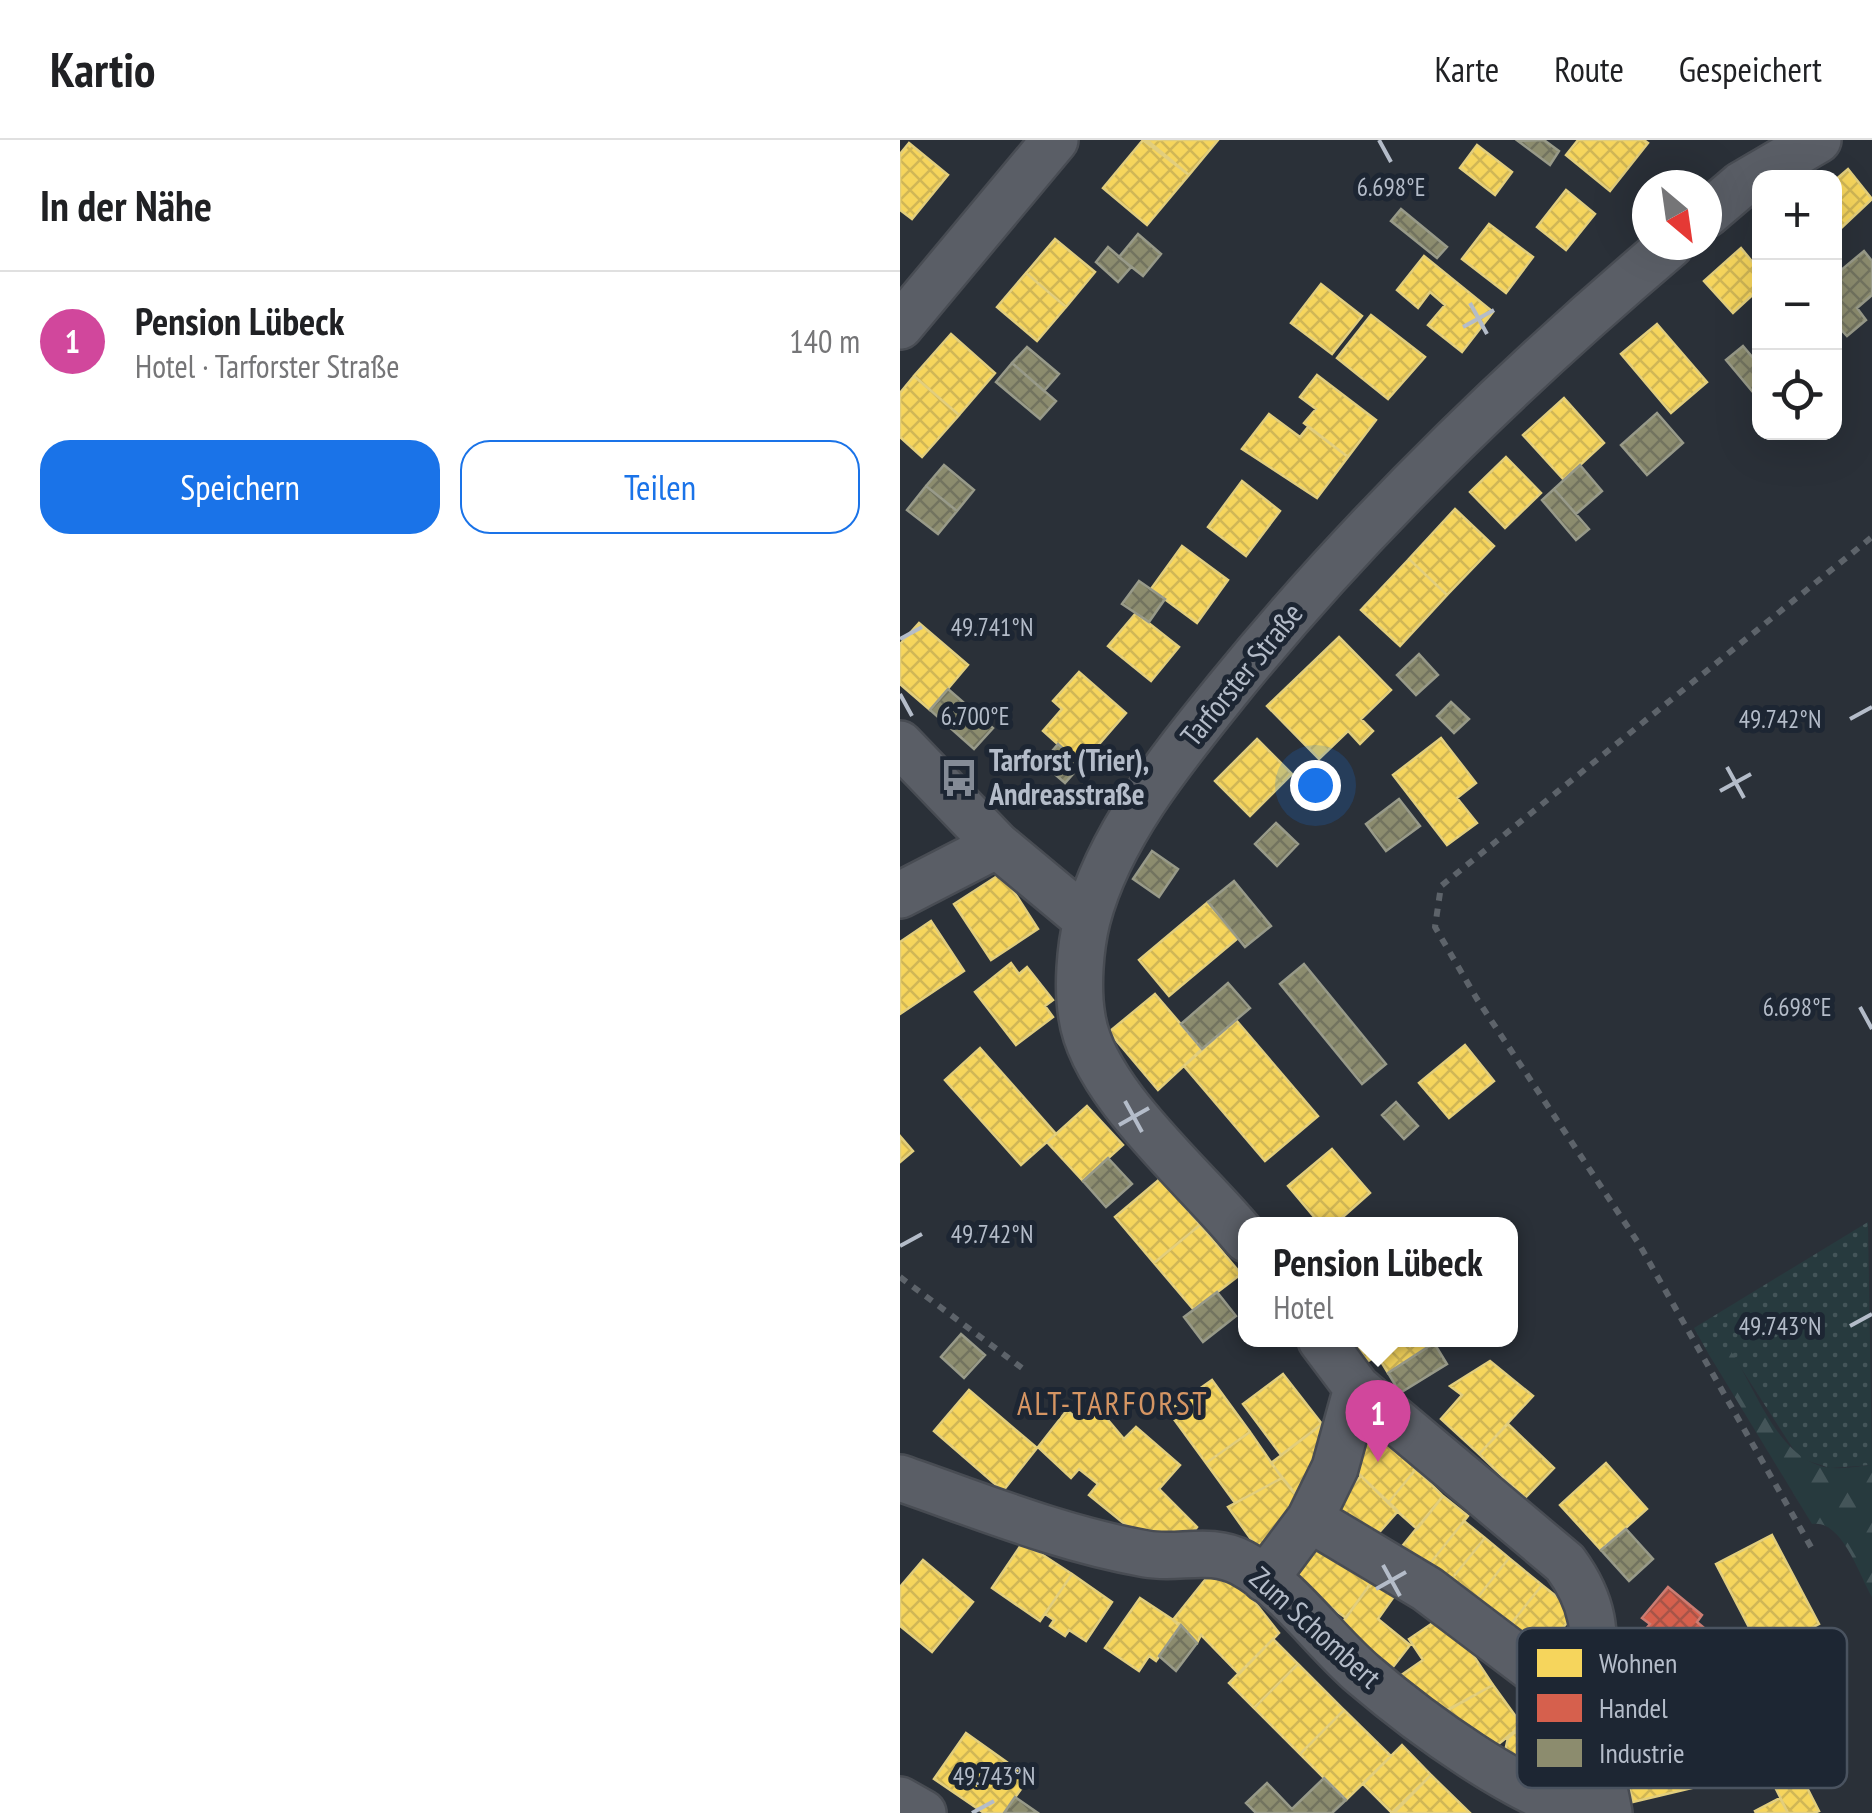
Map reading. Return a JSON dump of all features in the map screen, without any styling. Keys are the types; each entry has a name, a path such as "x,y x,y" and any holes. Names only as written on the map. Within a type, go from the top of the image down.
{"street":[{"path":"900,326 1055,140"},
{"path":"1722,201 1741,185 1818,140"},
{"name":"Tarforster Straße","path":"1238,1230 1100,1070 1082,1017 1087,920 1118,845 1193,733 1338,558 1492,404 1653,260"},
{"path":"900,744 998,845 1087,920"},
{"path":"900,896 998,845"},
{"path":"1326,1347 1357,1388 1571,1572 1589,1601 1594,1628"},
{"path":"1266,1579 1310,1519 1335,1468 1357,1388"},
{"name":"Zum Schombert","path":"900,1478 1069,1537 1150,1556 1218,1553 1266,1579 1365,1676 1517,1782"},
{"path":"1310,1519 1427,1589 1517,1657"},
{"name":"Zum Schombert","path":"1528,1788 1564,1807 1589,1813"},
{"path":"1605,1788 1609,1813"},
{"path":"900,1800 923,1813"}],"path":[{"path":"1811,1547 1640,1244 1435,927 1441,886 1872,537"},
{"path":"900,1278 1026,1372"}],"green space":[{"path":"1868,1222 1872,1465 1830,1468 1799,1458 1728,1348 1708,1353 1694,1328"},
{"path":"1728,1347 1770,1420 1797,1453 1833,1468 1872,1465 1872,1597 1841,1539 1823,1525 1812,1524 1708,1353"}],"building: Wohnen":[{"path":"1143,140 1189,175 1147,225 1103,188"},
{"path":"1147,140 1218,140 1189,175"},
{"path":"1578,140 1648,143 1610,191 1566,155"},
{"path":"909,143 948,175 912,219 900,210 900,154"},
{"path":"1477,145 1512,172 1495,195 1460,168"},
{"path":"1848,169 1872,199 1842,227 1842,174"},
{"path":"1566,190 1595,214 1566,250 1537,227"},
{"path":"1489,224 1533,257 1506,293 1462,259"},
{"path":"1055,239 1095,272 1066,307 1026,273"},
{"path":"1741,248 1752,261 1752,295 1733,313 1704,281"},
{"path":"1424,256 1493,312 1462,352 1428,325 1445,305 1430,292 1418,308 1397,290"},
{"path":"1026,273 1066,307 1037,341 997,307"},
{"path":"1321,284 1362,316 1332,354 1291,323"},
{"path":"1371,315 1425,357 1388,399 1337,358"},
{"path":"1657,324 1707,382 1671,413 1621,354"},
{"path":"951,334 995,373 959,415 914,376"},
{"path":"1317,375 1376,420 1348,457 1304,423 1316,409 1300,397"},
{"path":"914,376 959,415 922,457 900,437 900,393"},
{"path":"1564,398 1604,443 1564,480 1523,435"},
{"path":"1269,414 1300,437 1308,427 1348,457 1317,498 1242,449"},
{"path":"1506,457 1541,493 1505,528 1470,492"},
{"path":"1242,481 1280,511 1246,556 1208,527"},
{"path":"1455,509 1494,546 1447,595 1409,559"},
{"path":"1182,546 1228,580 1197,623 1151,589"},
{"path":"1409,559 1447,595 1400,646 1361,610"},
{"path":"1136,613 1179,647 1151,681 1108,646"},
{"path":"919,623 968,665 930,710 900,684 900,644"},
{"path":"1339,637 1391,690 1361,719 1373,731 1360,744 1348,731 1319,759 1267,706"},
{"path":"1079,672 1126,713 1081,765 1043,731 1062,709 1053,701"},
{"path":"1441,738 1476,783 1457,798 1477,823 1447,845 1393,775"},
{"path":"1257,739 1292,774 1250,816 1215,781"},
{"path":"1002,873 1038,929 991,960 954,904"},
{"path":"1208,902 1238,938 1169,996 1139,960"},
{"path":"931,921 964,971 900,1014 900,942"},
{"path":"1011,963 1019,974 1027,967 1053,1000 1045,1006 1053,1017 1016,1045 975,992"},
{"path":"1155,994 1202,1049 1158,1090 1109,1032"},
{"path":"1236,1020 1318,1116 1265,1161 1184,1066"},
{"path":"1465,1045 1494,1081 1449,1118 1419,1083"},
{"path":"980,1048 1056,1134 1021,1165 945,1080"},
{"path":"1087,1106 1123,1145 1083,1181 1047,1142"},
{"path":"900,1136 913,1151 900,1162"},
{"path":"1332,1149 1370,1193 1343,1217 1314,1217 1288,1186"},
{"path":"1161,1178 1200,1225 1154,1263 1115,1217"},
{"path":"1200,1225 1238,1270 1238,1276 1194,1310 1154,1263"},
{"path":"1358,1347 1428,1347 1388,1373 1377,1355 1367,1362"},
{"path":"1490,1361 1533,1396 1479,1454 1441,1419 1462,1395 1450,1386"},
{"path":"1283,1374 1322,1424 1281,1455 1243,1404"},
{"path":"1212,1380 1250,1432 1206,1463 1168,1411"},
{"path":"969,1390 1037,1448 1003,1491 934,1431"},
{"path":"1092,1401 1124,1439 1136,1427 1180,1465 1159,1489 1197,1527 1180,1549 1159,1552 1089,1495 1098,1484 1079,1469 1071,1478 1038,1447 1067,1410 1077,1419"},
{"path":"1359,1420 1416,1469 1388,1503 1346,1461"},
{"path":"1325,1422 1328,1469 1297,1496 1271,1463"},
{"path":"1508,1424 1554,1468 1525,1498 1479,1454"},
{"path":"1250,1432 1282,1478 1235,1503 1206,1463"},
{"path":"1606,1463 1647,1509 1601,1550 1560,1505"},
{"path":"1416,1469 1443,1496 1417,1529 1388,1503"},
{"path":"1361,1476 1398,1511 1368,1545 1329,1508"},
{"path":"1282,1478 1306,1508 1258,1549 1228,1507"},
{"path":"1443,1496 1468,1516 1424,1571 1399,1550"},
{"path":"1464,1521 1485,1538 1445,1587 1424,1571"},
{"path":"1772,1535 1819,1624 1812,1628 1749,1628 1716,1564"},
{"path":"1485,1538 1509,1558 1470,1607 1445,1587"},
{"path":"1321,1539 1375,1577 1346,1618 1292,1579"},
{"path":"1023,1542 1072,1574 1040,1621 992,1588"},
{"path":"1509,1558 1542,1585 1503,1634 1470,1607"},
{"path":"923,1560 973,1602 932,1652 900,1626 900,1587"},
{"path":"1217,1565 1246,1591 1279,1633 1239,1674 1201,1635 1197,1643 1173,1620"},
{"path":"1072,1574 1112,1602 1086,1641 1069,1630 1065,1636 1050,1626 1054,1620 1045,1614"},
{"path":"1374,1579 1395,1595 1378,1619 1410,1645 1386,1676 1336,1631"},
{"path":"1542,1585 1576,1612 1563,1628 1517,1628 1517,1645 1503,1634"},
{"path":"1140,1598 1181,1625 1156,1661 1149,1656 1139,1671 1105,1648"},
{"path":"1446,1614 1493,1685 1443,1712 1397,1678 1423,1660 1409,1639"},
{"path":"1273,1639 1298,1664 1254,1708 1229,1683"},
{"path":"1298,1664 1344,1710 1300,1754 1254,1708"},
{"path":"1493,1685 1517,1718 1517,1729 1490,1751 1438,1716"},
{"path":"1344,1710 1391,1756 1346,1800 1300,1754"},
{"path":"1517,1731 1517,1769 1503,1760 1508,1738"},
{"path":"966,1733 1029,1778 1004,1813 984,1813 934,1779"},
{"path":"1402,1745 1431,1775 1392,1813 1363,1784"},
{"path":"1431,1775 1470,1813 1394,1813"},
{"path":"1629,1788 1692,1788 1633,1802"},
{"path":"1776,1788 1807,1788 1819,1811 1788,1813"},
{"path":"1780,1798 1788,1813 1756,1813 1755,1811"}],"building: Handel":[{"path":"1668,1587 1702,1615 1697,1622 1704,1628 1647,1628 1650,1624 1642,1618"}],"building: Industrie":[{"path":"1544,140 1559,151 1550,165 1518,141"},
{"path":"1401,209 1447,247 1437,258 1391,221"},
{"path":"1138,234 1161,254 1143,276 1119,257"},
{"path":"1108,247 1131,267 1118,282 1096,262"},
{"path":"1864,251 1872,261 1872,295 1857,308 1866,320 1847,336 1842,331 1842,269"},
{"path":"1743,346 1752,357 1752,391 1726,360"},
{"path":"1027,347 1059,374 1044,391 1012,363"},
{"path":"1012,363 1056,401 1040,419 996,382"},
{"path":"1657,413 1683,443 1647,475 1621,445"},
{"path":"944,465 974,490 957,511 926,486"},
{"path":"1580,465 1602,491 1576,514 1554,489"},
{"path":"926,486 957,511 938,534 907,510"},
{"path":"1554,489 1589,529 1576,540 1542,500"},
{"path":"1139,581 1165,599 1149,622 1122,604"},
{"path":"1419,654 1438,675 1416,695 1397,675"},
{"path":"948,689 993,728 974,749 930,710"},
{"path":"1451,702 1469,719 1454,733 1437,716"},
{"path":"1058,744 1081,765 1065,783 1042,763"},
{"path":"1399,799 1420,826 1386,851 1366,824"},
{"path":"1276,823 1298,844 1277,866 1255,844"},
{"path":"1152,851 1178,869 1159,897 1133,879"},
{"path":"1234,881 1271,926 1245,947 1208,902"},
{"path":"1304,964 1386,1064 1362,1084 1280,984"},
{"path":"1228,983 1250,1008 1202,1049 1181,1024"},
{"path":"1396,1102 1418,1126 1404,1139 1382,1115"},
{"path":"1108,1158 1132,1184 1106,1207 1083,1181"},
{"path":"1217,1292 1236,1316 1203,1342 1184,1317"},
{"path":"961,1334 985,1355 964,1378 941,1357"},
{"path":"1428,1347 1436,1347 1447,1364 1400,1393 1388,1373"},
{"path":"1626,1529 1653,1559 1629,1581 1601,1550"},
{"path":"1181,1625 1197,1643 1176,1671 1159,1656"},
{"path":"1324,1778 1346,1800 1332,1813 1256,1813 1246,1803 1267,1783 1292,1809"},
{"path":"1015,1797 1038,1813 1004,1813"}],"place":[{"name":"Tarforst (Trier), Andreasstraße","path":"959,778"},
{"name":"Pension Lübeck","path":"1378,1462"}],"district":[{"name":"ALT-TARFORST","path":"1113,1404"}]}
